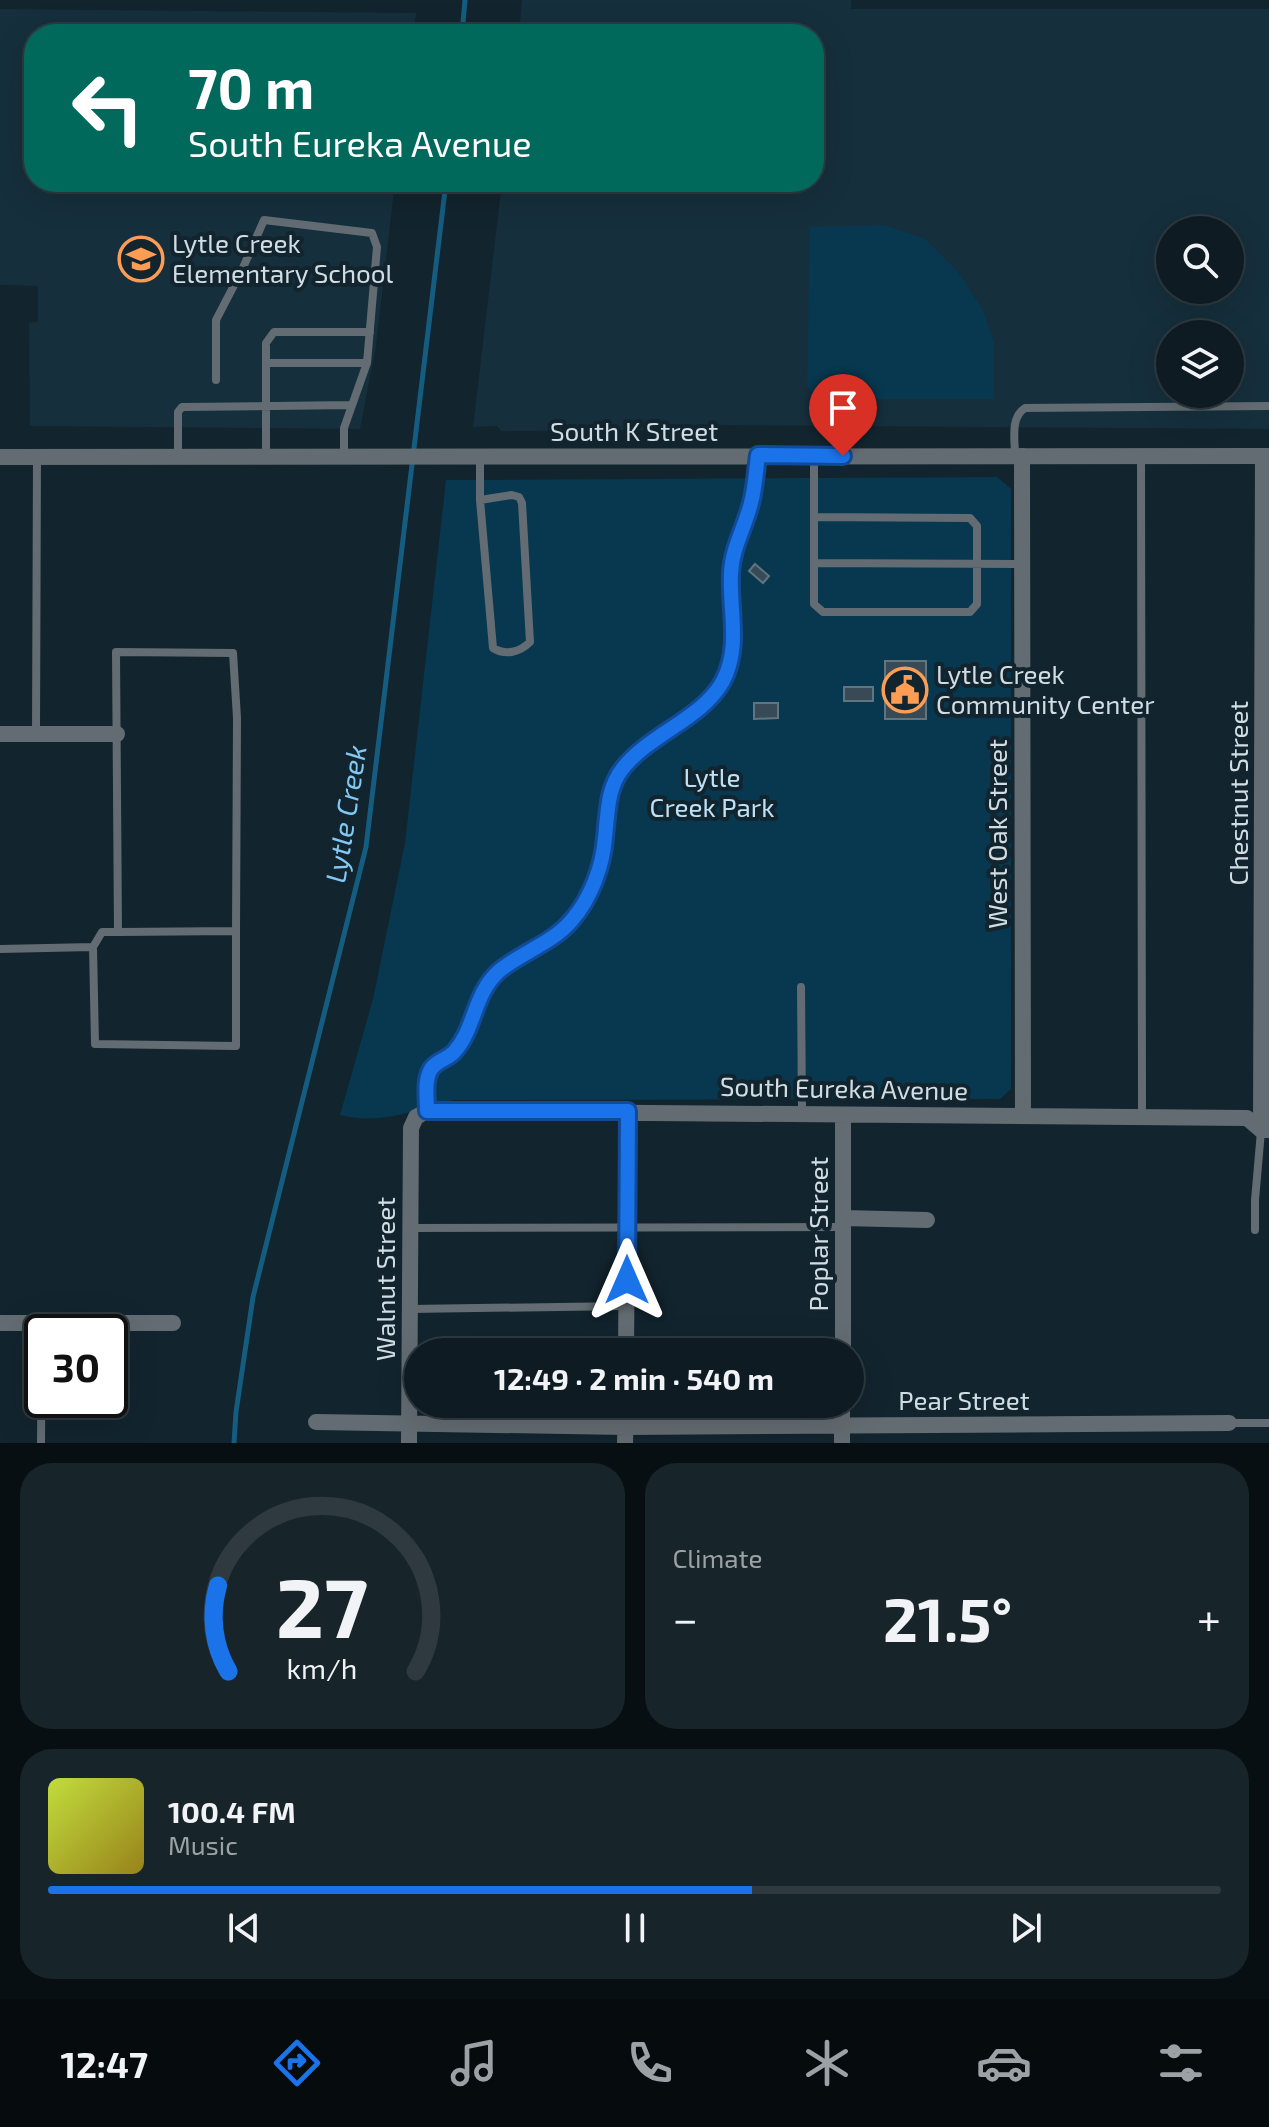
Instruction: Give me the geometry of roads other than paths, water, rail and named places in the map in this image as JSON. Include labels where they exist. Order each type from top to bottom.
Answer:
[{"type":"street","name":"West Oak Street","points":[[1018,456],[1022,564],[1023,1115]]},
{"type":"street","name":"South K Street","points":[[0,457],[1266,456]]},
{"type":"street","name":"Chestnut Street","points":[[1265,1130],[1266,456]]},
{"type":"street","points":[[0,734],[117,734]]},
{"type":"street","name":"South Eureka Avenue","points":[[422,1114],[628,1111],[802,1112],[843,1116],[1142,1116],[1247,1118],[1265,1130]]},
{"type":"street","points":[[626,1338],[628,1111]]},
{"type":"street","name":"Walnut Street","points":[[409,1443],[411,1128],[422,1114]]},
{"type":"street","name":"Poplar Street","points":[[843,1116],[843,1338]]},
{"type":"street","points":[[843,1223],[927,1220]]},
{"type":"street","points":[[0,1323],[24,1323]]},
{"type":"street","points":[[128,1323],[173,1323]]},
{"type":"street","name":"Pear Street","points":[[316,1422],[409,1422],[625,1435],[842,1435],[1229,1423]]},
{"type":"lane","points":[[216,380],[216,320],[264,220],[372,233],[377,247],[367,363],[344,428],[344,456]]},
{"type":"lane","points":[[266,456],[267,338],[274,332],[370,332]]},
{"type":"lane","points":[[266,363],[367,363]]},
{"type":"lane","points":[[178,456],[178,412],[182,407],[352,405]]},
{"type":"lane","points":[[1018,456],[1015,420],[1025,408],[1269,406]]},
{"type":"lane","points":[[422,1114],[430,1071],[436,1063],[453,1055],[465,1038],[475,1008],[495,975],[515,958],[558,933],[573,920],[585,900],[602,860],[613,783],[622,770],[638,751],[705,703],[722,682],[730,664],[734,635],[731,571],[740,532],[751,506],[758,455]]},
{"type":"lane","points":[[814,455],[814,517],[814,604],[823,612],[970,612],[977,604],[977,526],[970,518],[814,517]]},
{"type":"lane","points":[[480,456],[480,500],[493,648],[500,652],[513,652],[530,642],[522,503],[519,497],[512,495],[480,500]]},
{"type":"lane","points":[[36,734],[37,457]]},
{"type":"lane","points":[[1141,457],[1142,1116]]},
{"type":"lane","points":[[814,563],[1022,564]]},
{"type":"lane","points":[[118,932],[116,652],[233,653],[237,718],[236,1046],[95,1044],[93,947],[102,932],[118,932],[236,931]]},
{"type":"lane","points":[[0,949],[93,947]]},
{"type":"lane","points":[[801,987],[802,1112]]},
{"type":"lane","points":[[1255,1230],[1255,1200],[1265,1130]]},
{"type":"lane","points":[[410,1228],[627,1228],[843,1223]]},
{"type":"lane","points":[[410,1309],[627,1306]]},
{"type":"lane","points":[[41,1418],[41,1443]]},
{"type":"lane","points":[[1229,1423],[1269,1423]]},
{"type":"waterway","name":"Lytle Creek","points":[[463,24],[465,0]]},
{"type":"waterway","name":"Lytle Creek","points":[[234,1443],[253,1297],[366,847],[445,192]]},
{"type":"place","name":"Lytle Creek Elementary School","points":[[141,259]]},
{"type":"place","name":"Lytle Creek Community Center","points":[[905,690]]},
{"type":"park label","name":"Lytle Creek Park","points":[[712,793]]}]
